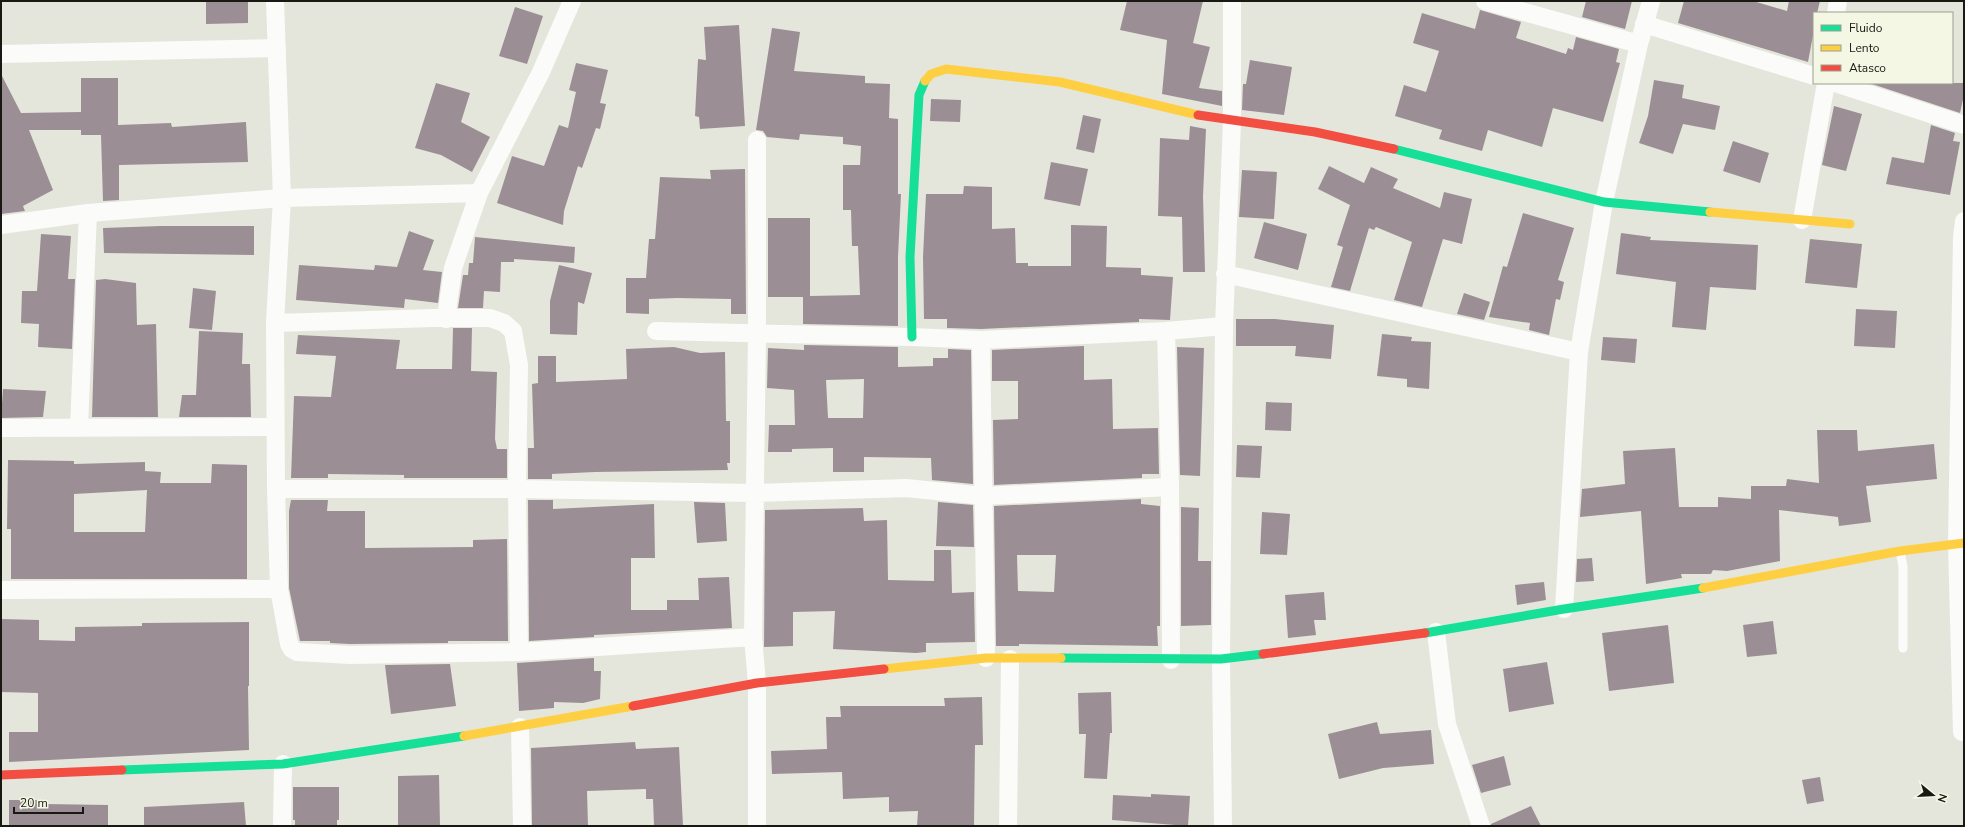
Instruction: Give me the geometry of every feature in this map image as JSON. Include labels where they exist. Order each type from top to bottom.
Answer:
[{"type":"street","points":[[275,1],[282,198],[275,323],[276,489],[279,588],[289,644],[292,650],[297,652],[350,655],[519,652],[753,637]]},
{"type":"street","points":[[446,319],[453,268],[479,193],[541,72],[572,1]]},
{"type":"street","points":[[1223,826],[1221,659],[1224,326],[1232,121],[1232,1]]},
{"type":"street","points":[[1485,1],[1639,44]]},
{"type":"street","points":[[1564,609],[1579,352],[1604,202],[1639,44],[1651,1]]},
{"type":"street","points":[[1836,12],[1838,1]]},
{"type":"street","points":[[1644,24],[1813,76]]},
{"type":"street","points":[[1,54],[277,48]]},
{"type":"street","points":[[912,337],[910,257],[919,94],[925,79],[933,72],[946,69],[1060,82],[1183,112],[1232,121],[1315,132],[1407,152],[1604,202],[1850,224]]},
{"type":"street","points":[[1802,220],[1826,84]]},
{"type":"street","points":[[1838,84],[1964,125]]},
{"type":"street","points":[[757,140],[757,333],[753,637],[756,683],[757,826]]},
{"type":"street","points":[[1,225],[88,213],[282,198],[479,193]]},
{"type":"street","points":[[79,428],[88,213]]},
{"type":"street","points":[[1962,732],[1962,237],[1964,221]]},
{"type":"street","points":[[1225,274],[1579,352]]},
{"type":"street","points":[[275,323],[433,318],[490,318],[504,323],[513,331],[519,365],[517,489],[519,652]]},
{"type":"street","points":[[656,331],[981,340],[1166,331],[1224,326]]},
{"type":"street","points":[[1166,331],[1170,487],[1170,660]]},
{"type":"street","points":[[981,340],[986,658]]},
{"type":"street","points":[[1,428],[275,427]]},
{"type":"street","points":[[276,489],[517,489],[755,493],[906,488],[984,496],[1170,487]]},
{"type":"street","points":[[1,775],[283,764],[520,727],[756,683],[986,658],[1170,660],[1221,659],[1436,632],[1564,609],[1702,588],[1900,551],[1961,543]]},
{"type":"street","points":[[1,590],[279,588]]},
{"type":"street","points":[[1436,632],[1447,724],[1481,826]]},
{"type":"street","points":[[1008,826],[1010,659]]},
{"type":"street","points":[[520,727],[522,826]]},
{"type":"street","points":[[282,826],[283,764]]},
{"type":"lane","points":[[1900,551],[1903,567],[1903,648]]},
{"type":"building","points":[[206,1],[248,1],[248,23],[206,24]]},
{"type":"building","points":[[1127,1],[1203,1],[1193,43],[1210,47],[1199,88],[1222,91],[1222,106],[1162,94],[1167,40],[1120,30]]},
{"type":"building","points":[[1586,1],[1632,1],[1625,29],[1582,17]]},
{"type":"building","points":[[1684,1],[1753,1],[1787,11],[1789,1],[1820,1],[1817,12],[1813,12],[1813,35],[1808,62],[1678,23]]},
{"type":"building","points":[[515,7],[543,16],[527,64],[499,56]]},
{"type":"building","points":[[1480,10],[1521,22],[1516,38],[1566,54],[1568,48],[1573,50],[1576,37],[1619,49],[1616,62],[1620,63],[1603,122],[1553,108],[1542,147],[1488,130],[1482,151],[1439,139],[1442,130],[1395,116],[1404,85],[1426,92],[1439,51],[1413,43],[1422,13],[1475,29]]},
{"type":"building","points":[[739,25],[745,126],[700,129],[699,117],[695,116],[698,59],[706,60],[704,27]]},
{"type":"building","points":[[772,28],[800,32],[794,71],[865,76],[865,83],[890,84],[889,118],[898,119],[898,194],[901,194],[898,257],[898,326],[803,324],[803,297],[768,297],[768,218],[810,218],[810,296],[860,295],[858,246],[852,246],[851,210],[843,210],[843,165],[860,165],[861,146],[843,144],[843,137],[800,134],[799,140],[767,137],[763,131],[756,130]]},
{"type":"building","points":[[1250,60],[1292,67],[1284,115],[1242,110],[1243,84],[1246,84]]},
{"type":"building","points":[[576,63],[608,70],[600,103],[606,104],[600,129],[596,128],[582,168],[578,166],[564,211],[563,225],[497,203],[512,156],[544,166],[559,125],[568,128],[576,92],[569,90]]},
{"type":"building","points":[[1,74],[21,113],[81,112],[81,78],[118,78],[118,125],[171,123],[172,127],[246,122],[248,162],[119,165],[119,200],[103,201],[101,135],[81,135],[81,130],[29,130],[53,190],[23,206],[25,211],[1,214]]},
{"type":"building","points":[[1654,80],[1684,85],[1682,98],[1720,106],[1715,130],[1683,124],[1673,154],[1639,143],[1648,116]]},
{"type":"building","points":[[436,83],[470,93],[461,122],[490,137],[472,172],[441,155],[415,148]]},
{"type":"building","points":[[1964,83],[1964,95],[1960,113],[1872,84]]},
{"type":"building","points":[[931,99],[961,100],[960,122],[930,121]]},
{"type":"building","points":[[1834,106],[1862,114],[1846,171],[1822,165]]},
{"type":"building","points":[[1083,115],[1101,119],[1094,153],[1076,149]]},
{"type":"building","points":[[1931,125],[1955,133],[1953,141],[1960,142],[1950,195],[1886,184],[1892,157],[1924,163]]},
{"type":"building","points":[[1190,126],[1206,129],[1203,196],[1205,272],[1183,272],[1182,217],[1158,216],[1160,138],[1189,140]]},
{"type":"building","points":[[1733,141],[1769,153],[1760,183],[1723,171]]},
{"type":"building","points":[[1051,162],[1088,169],[1080,206],[1044,199]]},
{"type":"building","points":[[1329,166],[1364,183],[1371,167],[1398,179],[1393,188],[1440,208],[1444,192],[1472,199],[1462,244],[1443,239],[1422,307],[1394,300],[1412,242],[1376,227],[1374,230],[1369,228],[1350,291],[1331,287],[1343,247],[1337,245],[1350,205],[1318,189]]},
{"type":"building","points":[[745,169],[746,314],[731,314],[731,299],[677,298],[649,299],[649,314],[626,313],[626,278],[646,278],[649,239],[655,239],[660,177],[711,179],[710,170]]},
{"type":"building","points":[[1242,170],[1277,172],[1274,219],[1239,217]]},
{"type":"building","points":[[964,186],[992,187],[992,229],[1015,228],[1016,263],[1028,263],[1028,266],[1071,266],[1071,225],[1107,226],[1106,267],[1141,268],[1141,275],[1173,277],[1170,320],[1139,319],[1139,322],[981,329],[947,328],[947,319],[924,319],[923,257],[926,194],[963,194]]},
{"type":"building","points":[[1523,213],[1574,228],[1558,280],[1564,282],[1560,300],[1556,299],[1549,335],[1529,330],[1530,323],[1489,317],[1503,266],[1507,267]]},
{"type":"building","points":[[1264,222],[1307,234],[1298,270],[1254,258]]},
{"type":"building","points":[[160,226],[254,226],[254,255],[104,253],[103,228]]},
{"type":"building","points":[[409,231],[434,240],[423,270],[442,272],[438,303],[405,299],[404,308],[296,300],[299,265],[374,270],[375,265],[397,267]]},
{"type":"building","points":[[1621,233],[1651,237],[1650,240],[1758,245],[1756,290],[1710,287],[1706,330],[1672,327],[1676,282],[1616,274]]},
{"type":"building","points":[[41,234],[71,236],[68,279],[75,279],[72,349],[38,347],[39,324],[21,323],[22,291],[37,291]]},
{"type":"building","points":[[475,237],[575,247],[574,263],[514,259],[514,262],[501,262],[500,292],[484,291],[483,308],[458,308],[463,275],[468,275],[469,263],[473,263]]},
{"type":"building","points":[[1810,239],[1862,244],[1857,288],[1805,283]]},
{"type":"building","points":[[559,265],[592,273],[584,304],[578,302],[577,335],[550,334],[550,301]]},
{"type":"building","points":[[105,279],[136,283],[137,325],[156,324],[158,417],[92,417],[96,280]]},
{"type":"building","points":[[193,288],[216,291],[212,330],[189,328]]},
{"type":"building","points":[[1464,293],[1490,302],[1484,320],[1457,314]]},
{"type":"building","points":[[1856,309],[1897,311],[1895,348],[1854,346]]},
{"type":"building","points":[[1236,319],[1275,319],[1334,325],[1331,359],[1295,356],[1296,346],[1236,346]]},
{"type":"building","points":[[453,328],[472,328],[471,371],[497,372],[495,439],[497,449],[507,449],[507,478],[404,478],[404,475],[328,474],[328,478],[291,478],[294,396],[331,397],[336,356],[296,354],[298,335],[400,340],[396,369],[452,369]]},
{"type":"building","points":[[199,331],[243,333],[242,364],[250,364],[251,417],[179,417],[182,395],[196,395]]},
{"type":"building","points":[[1382,334],[1412,337],[1411,341],[1431,342],[1429,389],[1407,387],[1407,379],[1377,376]]},
{"type":"building","points":[[1603,337],[1637,339],[1635,363],[1601,360]]},
{"type":"building","points":[[804,345],[898,347],[898,367],[933,366],[933,358],[948,358],[948,349],[971,350],[973,484],[932,480],[931,458],[864,457],[864,472],[833,472],[833,448],[792,449],[792,452],[768,452],[769,425],[795,425],[794,390],[767,388],[768,348],[804,350]],"holes":[[[864,379],[863,418],[828,418],[826,380]]]},
{"type":"building","points":[[1084,346],[1084,380],[1112,379],[1113,429],[1158,428],[1159,474],[1142,474],[1142,478],[994,485],[993,420],[1018,419],[1018,381],[992,381],[992,350]]},
{"type":"building","points":[[674,347],[700,353],[725,352],[726,421],[730,421],[730,463],[727,463],[728,470],[595,472],[552,474],[552,479],[528,479],[528,448],[534,448],[532,384],[538,383],[538,356],[556,356],[556,382],[627,379],[626,349]]},
{"type":"building","points":[[1177,347],[1204,348],[1200,476],[1180,475]]},
{"type":"building","points":[[3,389],[46,391],[43,417],[1,418]]},
{"type":"building","points":[[1266,402],[1292,403],[1291,431],[1265,430]]},
{"type":"building","points":[[1817,430],[1857,430],[1858,451],[1934,444],[1937,479],[1866,486],[1871,522],[1839,526],[1838,517],[1779,510],[1780,561],[1727,571],[1713,570],[1711,574],[1681,574],[1682,578],[1646,584],[1641,511],[1580,517],[1582,489],[1625,484],[1623,451],[1675,448],[1679,507],[1718,507],[1718,497],[1751,499],[1751,486],[1786,486],[1787,479],[1819,483]]},
{"type":"building","points":[[1237,445],[1262,446],[1260,478],[1236,477]]},
{"type":"building","points":[[8,460],[74,461],[74,464],[145,462],[145,471],[161,472],[160,483],[211,483],[212,464],[247,465],[247,579],[11,579],[11,529],[7,529]],"holes":[[[147,490],[145,532],[74,532],[74,494]]]},
{"type":"building","points":[[1141,499],[1141,504],[1160,506],[1160,626],[1157,626],[1158,646],[1019,644],[1019,646],[996,646],[994,506]],"holes":[[[1017,555],[1056,555],[1054,592],[1018,591]]]},
{"type":"building","points":[[291,500],[328,500],[327,511],[365,511],[365,548],[473,547],[473,540],[507,539],[508,641],[350,644],[330,643],[330,641],[300,641],[289,588],[289,511]]},
{"type":"building","points":[[528,500],[553,500],[553,509],[654,504],[655,558],[631,558],[631,610],[667,610],[667,600],[699,600],[698,578],[729,577],[732,628],[594,635],[594,637],[529,641]]},
{"type":"building","points":[[694,502],[725,503],[727,541],[697,543]]},
{"type":"building","points":[[938,502],[973,505],[974,547],[936,546]]},
{"type":"building","points":[[1181,507],[1199,508],[1198,561],[1211,561],[1211,625],[1181,626]]},
{"type":"building","points":[[863,508],[864,521],[887,520],[888,580],[934,581],[934,550],[951,550],[952,593],[974,592],[975,642],[926,643],[926,652],[916,653],[833,649],[835,611],[793,612],[793,646],[764,647],[765,510]]},
{"type":"building","points":[[1262,512],[1290,514],[1287,555],[1260,554]]},
{"type":"building","points":[[1592,558],[1594,581],[1576,582],[1577,559]]},
{"type":"building","points":[[1544,582],[1546,600],[1517,605],[1515,585]]},
{"type":"building","points":[[1324,592],[1326,620],[1314,620],[1316,635],[1288,638],[1285,595]]},
{"type":"building","points":[[1,619],[39,620],[39,640],[75,641],[75,627],[142,626],[142,623],[249,622],[249,750],[9,762],[9,732],[38,732],[38,693],[1,692]]},
{"type":"building","points":[[1773,621],[1777,654],[1747,657],[1743,625]]},
{"type":"building","points":[[1668,625],[1674,683],[1609,691],[1602,633]]},
{"type":"building","points":[[594,658],[594,671],[601,671],[600,699],[583,703],[554,702],[554,708],[519,711],[517,663]]},
{"type":"building","points":[[1547,662],[1554,704],[1509,712],[1503,669]]},
{"type":"building","points":[[450,664],[456,706],[391,714],[385,665]]},
{"type":"building","points":[[1111,692],[1112,733],[1110,733],[1107,779],[1084,778],[1086,734],[1079,734],[1078,693]]},
{"type":"building","points":[[982,697],[983,745],[975,745],[974,826],[917,826],[918,811],[889,812],[889,797],[843,799],[842,772],[772,774],[771,751],[827,749],[826,717],[841,717],[840,706],[945,706],[944,698]]},
{"type":"building","points":[[1377,722],[1380,734],[1431,730],[1434,764],[1383,768],[1339,779],[1328,734]]},
{"type":"building","points":[[635,742],[636,749],[679,747],[683,826],[654,826],[653,799],[646,799],[646,789],[587,791],[588,826],[532,826],[531,748]]},
{"type":"building","points":[[1504,756],[1511,785],[1481,793],[1472,765]]},
{"type":"building","points":[[439,775],[440,826],[398,826],[398,776]]},
{"type":"building","points":[[1820,777],[1824,801],[1807,804],[1802,780]]},
{"type":"building","points":[[293,787],[339,787],[339,820],[337,820],[337,826],[295,826],[295,820],[293,820]]},
{"type":"building","points":[[1151,794],[1190,796],[1188,826],[1112,820],[1113,795],[1151,797]]},
{"type":"building","points":[[9,800],[45,800],[45,804],[108,805],[108,826],[9,826]]},
{"type":"building","points":[[244,802],[246,826],[144,826],[144,807]]},
{"type":"building","points":[[1531,806],[1541,826],[1491,826],[1491,824]]},
{"type":"traffic: fast","points":[[912,337],[910,257],[919,95],[925,81]]},
{"type":"traffic: fast","points":[[1394,149],[1604,202],[1710,212]]},
{"type":"traffic: fast","points":[[1425,633],[1564,609],[1703,588]]},
{"type":"traffic: fast","points":[[1061,658],[1221,659],[1263,654]]},
{"type":"traffic: fast","points":[[122,770],[283,764],[464,736]]},
{"type":"traffic: slow","points":[[925,81],[931,74],[946,69],[1060,82],[1198,115]]},
{"type":"traffic: slow","points":[[1710,212],[1850,224]]},
{"type":"traffic: slow","points":[[1703,588],[1900,551],[1964,543]]},
{"type":"traffic: slow","points":[[884,669],[986,658],[1061,658]]},
{"type":"traffic: slow","points":[[464,736],[633,706]]},
{"type":"traffic: jam","points":[[1198,115],[1315,132],[1394,149]]},
{"type":"traffic: jam","points":[[1263,654],[1425,633]]},
{"type":"traffic: jam","points":[[633,706],[757,683],[884,669]]},
{"type":"traffic: jam","points":[[1,775],[122,770]]}]
